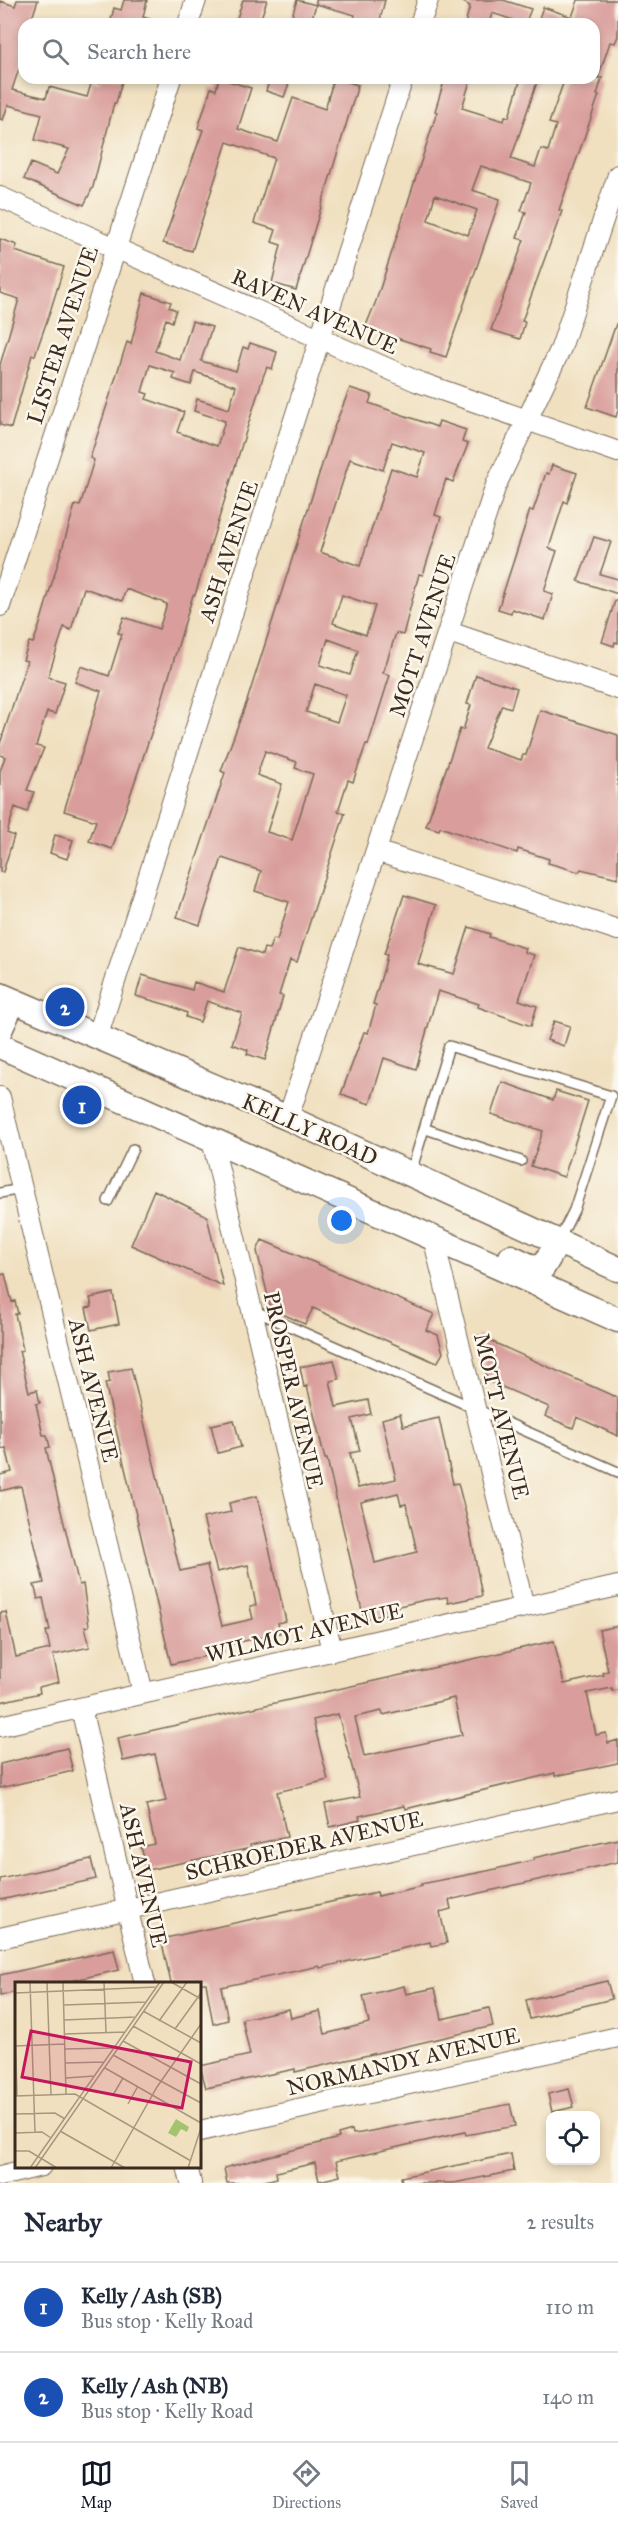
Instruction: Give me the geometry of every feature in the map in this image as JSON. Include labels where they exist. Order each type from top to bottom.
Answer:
[{"type":"street","points":[[190,18],[196,0]]},
{"type":"street","points":[[422,18],[428,0]]},
{"type":"street","name":"LISTER AVENUE","points":[[0,606],[169,84]]},
{"type":"street","name":"ASH AVENUE","points":[[97,1038],[401,84]]},
{"type":"street","name":"MOTT AVENUE","points":[[288,1118],[496,485],[561,348],[618,175]]},
{"type":"street","name":"RAVEN AVENUE","points":[[0,197],[320,341],[416,381],[618,452]]},
{"type":"street","points":[[449,632],[618,689]]},
{"type":"street","points":[[376,851],[618,930]]},
{"type":"street","points":[[0,1030],[6,998]]},
{"type":"street","name":"KELLY ROAD","points":[[6,998],[288,1118],[618,1269]]},
{"type":"street","points":[[0,1046],[618,1320]]},
{"type":"street","name":"ASH AVENUE","points":[[0,1097],[143,1693]]},
{"type":"street","name":"PROSPER AVENUE","points":[[212,1140],[332,1651]]},
{"type":"street","points":[[441,1241],[468,1238],[537,1267],[543,1267],[549,1261],[558,1242]]},
{"type":"street","name":"MOTT AVENUE","points":[[441,1241],[475,1408],[524,1607]]},
{"type":"street","name":"WILMOT AVENUE","points":[[0,1726],[618,1586]]},
{"type":"street","name":"ASH AVENUE","points":[[81,1708],[145,1982]]},
{"type":"street","name":"SCHROEDER AVENUE","points":[[0,1938],[618,1799]]},
{"type":"street","name":"NORMANDY AVENUE","points":[[201,2131],[618,2037]]},
{"type":"street","points":[[0,2176],[33,2168]]},
{"type":"street","points":[[187,2168],[191,2183]]},
{"type":"lane","points":[[410,1174],[426,1129],[449,1046],[611,1096],[574,1210],[558,1242]]},
{"type":"lane","points":[[426,1129],[521,1161]]},
{"type":"lane","points":[[108,1201],[133,1149]]},
{"type":"lane","points":[[0,1193],[21,1189]]},
{"type":"lane","points":[[250,1309],[618,1472]]},
{"type":"building","points":[[17,0],[38,0],[32,18],[18,18],[18,72],[12,90],[46,98],[49,87],[87,97],[91,84],[121,84],[116,103],[114,103],[93,187],[84,205],[24,179],[31,163],[57,174],[69,149],[35,140],[42,114],[8,105],[3,120],[0,119],[0,1],[15,6]]},
{"type":"building","points":[[124,0],[147,0],[143,17],[146,18],[112,18],[114,8],[121,10]]},
{"type":"building","points":[[243,0],[267,0],[261,18],[237,18]]},
{"type":"building","points":[[297,0],[316,5],[312,18],[291,18]]},
{"type":"building","points":[[316,0],[385,0],[380,18],[354,18],[355,15],[316,4]]},
{"type":"building","points":[[460,0],[503,0],[531,9],[527,18],[507,18],[492,13],[491,18],[467,18],[470,6]]},
{"type":"building","points":[[578,0],[618,0],[618,36],[615,43],[610,42],[600,72],[600,18],[539,18],[543,7],[572,17]]},
{"type":"building","points":[[600,78],[602,78],[597,95],[599,95],[559,210],[562,211],[522,321],[525,322],[520,339],[491,330],[524,240],[517,238],[526,212],[521,211],[531,183],[481,166],[472,190],[500,199],[446,357],[430,352],[431,349],[365,328],[376,301],[437,112],[435,111],[443,84],[469,84],[462,108],[504,121],[505,116],[509,117],[519,84],[536,84],[511,159],[535,167],[541,149],[548,151],[556,125],[549,123],[563,84],[600,84]],"holes":[[[435,195],[477,210],[468,235],[428,220]]]},
{"type":"building","points":[[218,84],[238,84],[251,88],[238,129],[278,142],[293,98],[325,109],[332,84],[358,85],[296,290],[272,283],[281,245],[272,242],[276,230],[254,223],[274,158],[227,142],[192,251],[163,243],[203,130],[198,128],[211,88],[216,90]]},
{"type":"building","points":[[268,84],[289,84],[284,97],[266,91]]},
{"type":"building","points":[[0,239],[17,245],[15,251],[64,267],[35,355],[32,355],[11,428],[0,425],[0,365],[19,299],[0,293]]},
{"type":"building","points":[[144,293],[171,302],[169,307],[176,310],[172,322],[166,319],[155,351],[180,360],[192,321],[212,327],[201,361],[236,371],[243,347],[248,349],[250,343],[277,352],[272,369],[267,367],[263,377],[158,713],[112,849],[89,841],[96,821],[64,811],[101,691],[75,682],[81,666],[109,676],[122,634],[118,633],[124,617],[159,629],[167,604],[126,589],[122,601],[84,588],[71,630],[64,627],[48,677],[65,682],[55,714],[47,712],[36,746],[44,748],[27,790],[34,792],[27,812],[15,807],[7,833],[14,836],[3,872],[0,872],[0,771],[5,757],[0,755],[0,744],[27,661],[23,660],[29,642],[33,643],[39,627],[75,505],[80,506],[94,460],[90,458],[127,342],[131,344]],"holes":[[[150,365],[175,373],[173,379],[191,385],[195,372],[236,386],[229,409],[197,399],[194,411],[225,421],[217,446],[177,432],[184,412],[146,399],[148,394],[142,392]]]},
{"type":"building","points":[[616,324],[618,325],[618,410],[616,417],[587,407]]},
{"type":"building","points":[[350,388],[372,395],[369,403],[437,427],[439,421],[466,430],[462,442],[468,444],[453,482],[446,479],[435,515],[441,517],[423,575],[419,574],[403,635],[396,633],[383,673],[390,675],[368,745],[366,744],[353,782],[348,780],[338,811],[345,813],[297,962],[290,960],[279,995],[283,996],[265,1060],[247,1054],[248,1050],[232,1044],[242,1013],[207,1001],[200,1022],[186,1017],[187,1013],[171,1006],[136,996],[142,975],[192,990],[194,982],[224,992],[239,947],[262,955],[264,948],[269,949],[273,939],[277,940],[289,902],[255,891],[261,871],[222,858],[200,925],[177,917],[225,773],[221,771],[247,701],[333,430]],"holes":[[[392,442],[425,453],[417,477],[391,468],[360,566],[320,552],[350,459],[383,470]],[[342,595],[375,606],[366,635],[333,623]],[[328,639],[358,650],[350,675],[320,665]],[[315,684],[346,695],[337,722],[306,712]],[[265,751],[297,762],[295,768],[313,774],[292,840],[267,832],[282,784],[257,775]]]},
{"type":"building","points":[[552,465],[577,473],[567,503],[564,501],[549,548],[557,551],[544,591],[553,594],[545,620],[512,609],[511,613],[498,609],[530,510],[533,511],[546,473],[549,474]]},
{"type":"building","points":[[594,537],[611,542],[600,574],[618,579],[618,594],[578,581]]},
{"type":"building","points":[[615,601],[618,601],[618,643],[615,642],[614,646],[602,642]]},
{"type":"building","points":[[476,675],[517,688],[511,708],[502,705],[484,748],[521,760],[523,755],[526,755],[540,710],[618,735],[618,878],[581,869],[579,872],[548,863],[549,859],[518,849],[517,853],[440,827],[439,830],[426,826],[460,729],[463,730],[471,705],[467,704]]},
{"type":"building","points":[[55,835],[73,840],[67,859],[50,853]]},
{"type":"building","points":[[404,895],[436,905],[418,964],[454,974],[469,927],[490,934],[489,937],[525,948],[524,952],[534,955],[519,1000],[537,1006],[531,1026],[478,1007],[479,1004],[438,991],[416,1069],[384,1058],[370,1104],[341,1094],[364,1032],[368,1033],[376,1005],[373,1004],[387,955],[384,954]]},
{"type":"building","points":[[554,1021],[570,1026],[564,1046],[547,1040]]},
{"type":"building","points":[[502,1082],[553,1100],[556,1091],[588,1101],[564,1177],[531,1166],[543,1131],[491,1114]]},
{"type":"building","points":[[154,1190],[207,1216],[223,1286],[131,1245]]},
{"type":"building","points":[[262,1240],[434,1314],[426,1330],[438,1335],[443,1353],[437,1363],[313,1308],[305,1324],[271,1309],[257,1251]]},
{"type":"building","points":[[5,1274],[12,1302],[15,1301],[18,1314],[15,1314],[23,1350],[19,1351],[29,1392],[37,1390],[40,1403],[36,1404],[43,1435],[47,1435],[50,1447],[46,1448],[52,1474],[79,1585],[83,1584],[89,1626],[85,1627],[90,1647],[53,1655],[59,1682],[39,1687],[40,1693],[0,1702],[0,1613],[6,1612],[16,1657],[50,1649],[46,1631],[50,1631],[43,1598],[38,1599],[34,1585],[44,1583],[21,1486],[0,1491],[0,1475],[12,1472],[6,1448],[2,1449],[0,1442],[0,1275]]},
{"type":"building","points":[[113,1293],[119,1324],[91,1330],[86,1308],[92,1307],[90,1298]]},
{"type":"building","points":[[477,1335],[618,1398],[618,1436],[577,1417],[573,1428],[545,1416],[549,1407],[488,1381]]},
{"type":"building","points":[[334,1360],[339,1379],[330,1381],[336,1407],[368,1400],[371,1414],[352,1419],[360,1451],[350,1453],[358,1488],[396,1479],[382,1419],[400,1414],[403,1426],[439,1418],[453,1484],[458,1483],[469,1526],[482,1596],[448,1603],[447,1597],[425,1600],[386,1609],[387,1614],[364,1619],[327,1459],[325,1459],[300,1367]],"holes":[[[398,1493],[401,1505],[406,1504],[417,1552],[375,1563],[361,1502]]]},
{"type":"building","points":[[131,1368],[180,1571],[207,1565],[222,1626],[253,1619],[250,1606],[256,1605],[248,1565],[217,1572],[203,1518],[231,1512],[229,1503],[257,1496],[286,1621],[278,1623],[280,1633],[222,1646],[224,1652],[171,1664],[105,1383],[110,1382],[108,1372]]},
{"type":"building","points":[[234,1420],[241,1447],[218,1453],[211,1425]]},
{"type":"building","points":[[618,1626],[618,1690],[612,1691],[612,1688],[587,1693],[596,1735],[606,1733],[608,1743],[618,1740],[618,1763],[555,1776],[555,1773],[405,1809],[404,1806],[359,1816],[360,1820],[330,1827],[325,1804],[360,1797],[338,1714],[313,1720],[328,1780],[277,1792],[287,1837],[250,1845],[251,1848],[147,1870],[141,1847],[155,1844],[146,1805],[166,1801],[155,1754],[123,1761],[118,1738],[554,1641],[564,1684],[604,1675],[603,1673],[608,1671],[599,1630]],"holes":[[[454,1698],[462,1735],[364,1756],[355,1717],[382,1711],[383,1715]]]},
{"type":"building","points":[[67,1748],[73,1771],[0,1788],[0,1764]]},
{"type":"building","points":[[618,1839],[618,1862],[449,1900],[451,1909],[440,1912],[447,1943],[431,1946],[430,1942],[320,1968],[319,1966],[221,1987],[228,2020],[213,2024],[206,1983],[171,1982],[161,1939],[377,1892],[378,1896],[422,1886],[421,1884],[534,1860],[533,1858]]},
{"type":"building","points":[[91,1859],[96,1879],[0,1900],[0,1879]]},
{"type":"building","points":[[114,1950],[119,1970],[65,1982],[15,1982],[15,1992],[0,1996],[0,1975]]},
{"type":"building","points":[[607,1981],[612,1999],[530,2019],[526,2000]]},
{"type":"building","points":[[404,1986],[406,1994],[435,1988],[442,2019],[489,2008],[493,2026],[295,2072],[295,2069],[206,2088],[201,2066],[250,2055],[242,2019],[289,2009],[291,2018],[320,2011],[325,2034],[369,2023],[363,1996]]},
{"type":"building","points":[[569,2089],[574,2107],[552,2111],[548,2094]]},
{"type":"building","points":[[510,2104],[515,2126],[466,2135],[465,2132],[336,2161],[340,2176],[319,2181],[315,2163],[276,2172],[277,2178],[257,2183],[227,2183],[224,2168],[339,2138],[338,2134],[352,2130],[353,2134],[361,2133]]},
{"type":"building","points":[[511,2154],[514,2171],[454,2183],[402,2183],[401,2177]]},
{"type":"place","name":"Kelly / Ash (NB)","points":[[65,1007]]},
{"type":"place","name":"Kelly / Ash (SB)","points":[[82,1105]]}]
